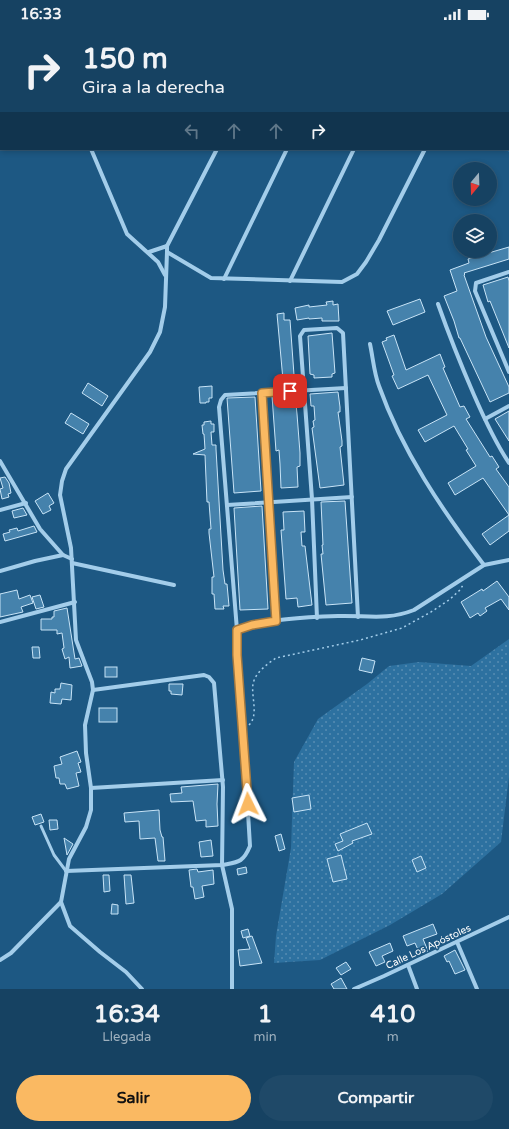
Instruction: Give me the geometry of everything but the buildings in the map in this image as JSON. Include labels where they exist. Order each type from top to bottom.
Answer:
[{"type":"street","points":[[91,150],[127,234],[149,252],[158,262],[165,276]]},
{"type":"street","points":[[142,989],[126,972],[70,926],[61,902],[69,859],[86,826],[91,810],[91,788],[86,754],[85,725],[93,690],[92,682],[76,640],[72,561],[60,495],[66,469],[150,352],[160,332],[165,307],[167,246],[216,150]]},
{"type":"street","points":[[224,279],[287,150]]},
{"type":"street","points":[[290,281],[354,150]]},
{"type":"street","points":[[167,252],[211,278],[342,282],[357,274],[379,240],[424,150]]},
{"type":"street","points":[[149,252],[167,246]]},
{"type":"street","points":[[509,272],[476,283],[475,291],[509,372]]},
{"type":"street","points":[[438,304],[455,352],[485,419],[502,453],[509,463]]},
{"type":"street","points":[[317,618],[312,499],[300,336],[304,330],[330,328],[337,328],[343,333],[358,617]]},
{"type":"street","points":[[370,344],[379,386],[412,458],[458,531],[484,565]]},
{"type":"street","points":[[66,871],[222,865],[239,861],[246,855],[250,846],[237,630],[219,407],[221,400],[225,395],[346,388]]},
{"type":"street","points":[[262,393],[276,621]]},
{"type":"street","points":[[485,419],[509,406]]},
{"type":"street","points":[[0,461],[40,529],[62,555],[72,561],[174,585]]},
{"type":"street","points":[[227,505],[352,497]]},
{"type":"street","points":[[0,510],[26,503]]},
{"type":"street","points":[[0,571],[35,560],[62,555]]},
{"type":"street","points":[[237,630],[252,625],[276,621],[317,618],[382,617],[403,614],[414,610],[484,565],[509,560]]},
{"type":"street","points":[[0,622],[75,602]]},
{"type":"street","points":[[93,690],[204,675],[209,677],[214,683],[223,780],[222,865],[232,909],[232,989]]},
{"type":"street","points":[[91,788],[223,780]]},
{"type":"street","points":[[0,960],[11,953],[61,902]]},
{"type":"street","name":"Calle Los Apóstoles","points":[[355,989],[508,919]]},
{"type":"street","points":[[457,942],[477,989]]},
{"type":"street","points":[[408,965],[418,989]]},
{"type":"lane","points":[[41,826],[54,855],[66,871]]},
{"type":"path","points":[[242,728],[247,726],[253,718],[253,684],[256,677],[267,664],[276,658],[360,640],[402,628],[431,612],[456,594],[463,585],[464,578]]},
{"type":"shaded area","points":[[509,639],[509,777],[501,842],[442,894],[390,925],[320,960],[274,963],[276,936],[291,848],[294,762],[318,719],[367,684],[389,666],[419,662],[471,666]]},
{"type":"route","points":[[248,804],[237,655],[237,630],[252,625],[276,621],[262,393],[290,391]]}]
